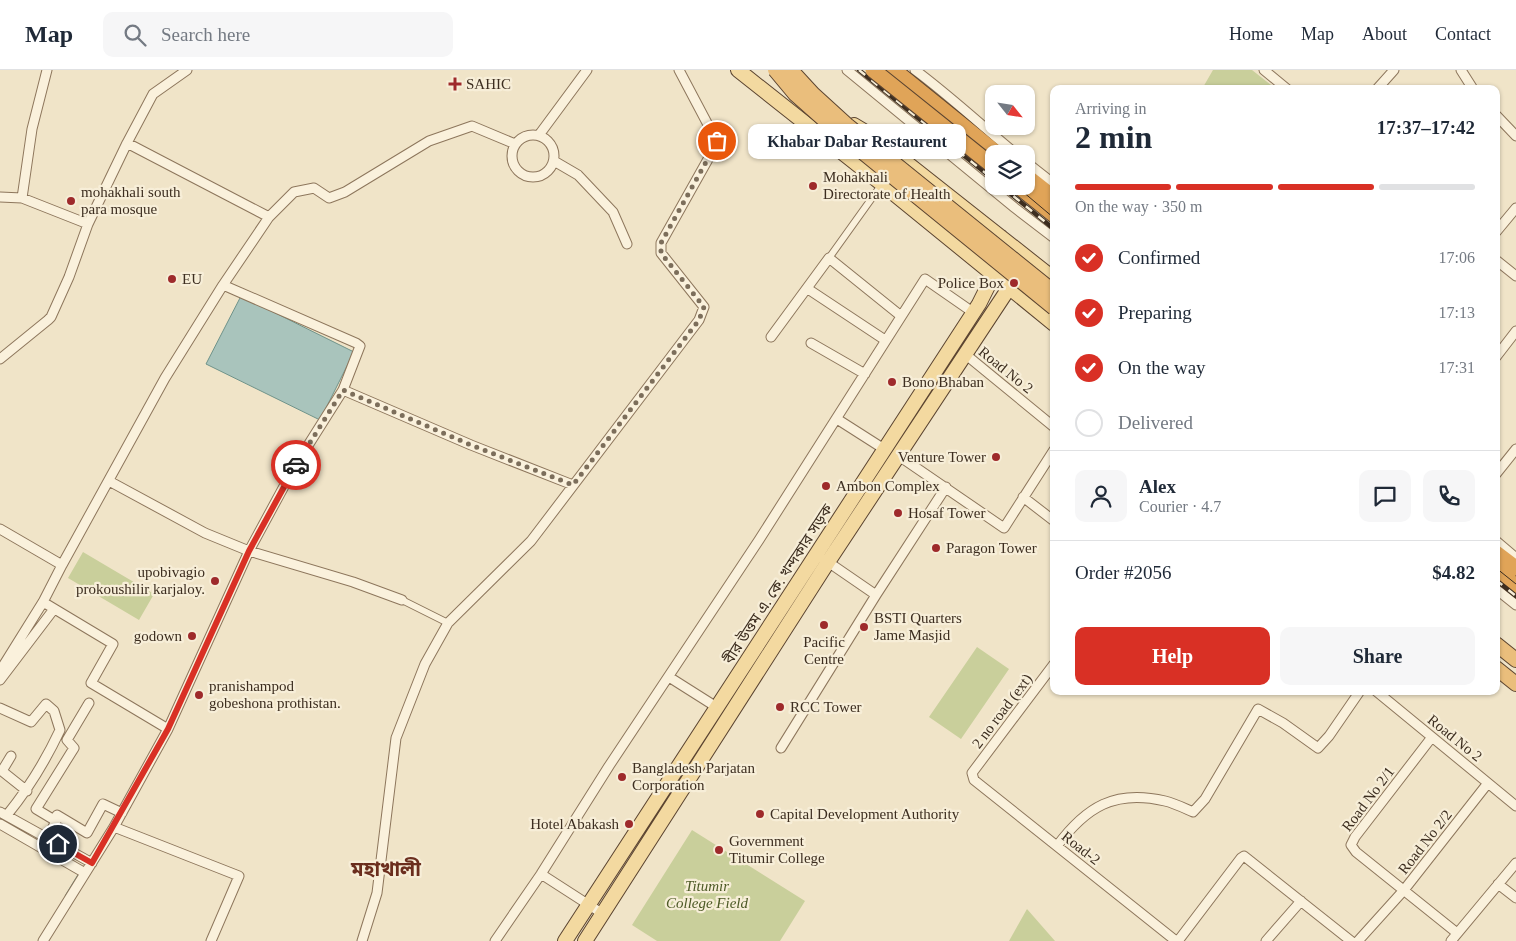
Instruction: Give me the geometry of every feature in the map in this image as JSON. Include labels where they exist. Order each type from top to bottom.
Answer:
[{"type":"highway","points":[[775,70],[795,94],[839,134],[1050,305]]},
{"type":"highway","points":[[791,70],[813,94],[848,125],[1050,289]]},
{"type":"highway","points":[[873,70],[985,159]]},
{"type":"highway","points":[[894,70],[987,145]]},
{"type":"highway","points":[[1035,183],[1050,195]]},
{"type":"highway","points":[[1029,195],[1050,212]]},
{"type":"highway","points":[[1500,556],[1516,568]]},
{"type":"highway","points":[[1500,573],[1516,586]]},
{"type":"highway","points":[[1500,647],[1516,660]]},
{"type":"highway","points":[[1500,671],[1516,684]]},
{"type":"main road","points":[[738,70],[1050,321]]},
{"type":"main road","points":[[748,70],[774,92],[793,113]]},
{"type":"main road","points":[[768,70],[800,93],[874,137]]},
{"type":"main road","points":[[787,70],[1050,276]]},
{"type":"main road","name":"বীর উত্তম এ. কে. খন্দকার সড়ক","points":[[565,941],[974,313],[984,295],[992,274],[1002,238]]},
{"type":"main road","name":"বীর উত্তম এ. কে. খন্দকার সড়ক","points":[[585,941],[828,562],[1009,287],[1024,256]]},
{"type":"street","points":[[22,198],[32,129],[46,70]]},
{"type":"street","points":[[0,359],[51,316],[70,277],[88,224],[127,143],[155,91],[187,70]]},
{"type":"street","points":[[539,135],[587,70]]},
{"type":"street","points":[[362,941],[377,893],[396,738],[424,664],[448,623],[530,541],[699,320],[704,307],[661,253],[661,243],[716,144],[715,138],[679,70]]},
{"type":"street","points":[[846,70],[1014,208],[1050,235]]},
{"type":"street","points":[[914,70],[950,96],[1005,145]]},
{"type":"street","points":[[1264,70],[1282,85]]},
{"type":"street","points":[[1381,85],[1394,70]]},
{"type":"street","points":[[1461,70],[1470,85]]},
{"type":"street","points":[[1500,120],[1516,136]]},
{"type":"street","points":[[0,671],[43,602],[166,378],[223,285],[269,217],[294,192],[314,188],[329,198],[345,192],[429,141],[472,126],[515,144]]},
{"type":"street","points":[[539,135],[548,140],[553,148],[554,161],[546,173],[533,178],[520,173],[512,161],[515,144],[525,136],[539,135]]},
{"type":"street","points":[[127,143],[269,217]]},
{"type":"street","points":[[554,161],[578,175],[613,212],[627,244]]},
{"type":"street","points":[[1035,169],[1050,181]]},
{"type":"street","points":[[771,337],[808,289],[882,184]]},
{"type":"street","points":[[0,197],[22,198],[88,224]]},
{"type":"street","points":[[1500,227],[1516,208]]},
{"type":"street","points":[[830,258],[901,316]]},
{"type":"street","points":[[1500,263],[1516,276]]},
{"type":"street","points":[[495,941],[541,874],[609,766],[837,419],[925,279],[974,313]]},
{"type":"street","points":[[43,941],[122,813],[168,729],[249,551],[295,466],[343,390],[360,346],[223,285]]},
{"type":"street","points":[[808,289],[885,340]]},
{"type":"street","points":[[1500,351],[1516,331]]},
{"type":"street","points":[[811,343],[865,374]]},
{"type":"street","name":"Road No 2","points":[[965,354],[1050,424]]},
{"type":"street","points":[[343,390],[471,445],[573,485]]},
{"type":"street","points":[[837,419],[884,449]]},
{"type":"street","points":[[1500,469],[1516,448]]},
{"type":"street","points":[[898,456],[1004,528],[1050,456]]},
{"type":"street","points":[[109,481],[205,533],[249,551],[353,582],[402,600],[448,623]]},
{"type":"street","points":[[781,748],[946,487]]},
{"type":"street","points":[[1023,497],[1050,518]]},
{"type":"street","points":[[0,528],[62,565]]},
{"type":"street","points":[[1500,544],[1516,558]]},
{"type":"street","points":[[828,562],[876,595]]},
{"type":"street","points":[[1500,593],[1516,605]]},
{"type":"street","points":[[43,602],[113,644],[90,683],[168,729]]},
{"type":"street","points":[[0,680],[54,609]]},
{"type":"street","name":"2 no road (ext)","points":[[972,773],[1050,669]]},
{"type":"street","points":[[669,676],[718,708]]},
{"type":"street","points":[[1057,846],[1071,827],[1085,815],[1108,802],[1129,796],[1166,801],[1193,812],[1205,798],[1258,709],[1283,723],[1318,748],[1357,695]]},
{"type":"street","name":"Road No 2","points":[[1381,695],[1516,806]]},
{"type":"street","points":[[54,820],[36,809],[47,800],[74,748],[67,740],[89,703]]},
{"type":"street","points":[[0,708],[31,722],[46,704],[54,711],[60,730],[27,791],[3,814],[92,863]]},
{"type":"street","name":"Road No 2/1","points":[[1404,890],[1356,852],[1351,845],[1355,837],[1432,737]]},
{"type":"street","points":[[11,756],[2,771],[27,791]]},
{"type":"street","name":"Road-2","points":[[972,773],[974,780],[1177,941]]},
{"type":"street","name":"Road No 2/2","points":[[1358,941],[1404,890],[1488,783]]},
{"type":"street","points":[[66,842],[56,837],[53,830],[56,821],[54,820],[57,815],[87,833],[104,804],[122,813]]},
{"type":"street","points":[[0,824],[85,873]]},
{"type":"street","points":[[114,826],[239,876],[211,941]]},
{"type":"street","points":[[1177,941],[1244,856],[1351,941]]},
{"type":"street","points":[[1451,941],[1516,863]]},
{"type":"street","points":[[541,874],[603,914]]},
{"type":"street","points":[[1498,884],[1516,898]]},
{"type":"street","points":[[1404,890],[1457,933]]},
{"type":"street","points":[[1266,941],[1301,901]]},
{"type":"green space","points":[[1213,70],[1252,70],[1271,85],[1204,85]]},
{"type":"green space","points":[[83,552],[154,594],[139,620],[68,578]]},
{"type":"green space","points":[[977,647],[1009,669],[961,739],[929,717]]},
{"type":"green space","name":"Titumir College Field","points":[[692,830],[805,901],[780,941],[657,941],[632,925]]},
{"type":"green space","points":[[1027,909],[1055,941],[1009,941]]},
{"type":"water","points":[[241,296],[354,352],[320,420],[206,364]]},
{"type":"waterway","points":[[66,896],[80,873]]},
{"type":"tram line","points":[[873,70],[985,161]]},
{"type":"tram line","points":[[1027,195],[1050,215]]},
{"type":"tram line","points":[[1500,571],[1516,584]]},
{"type":"railway","points":[[859,70],[985,173]]},
{"type":"railway","points":[[1012,195],[1050,226]]},
{"type":"railway","points":[[1500,583],[1516,596]]},
{"type":"way so far","points":[[296,465],[343,390],[471,445],[573,485],[699,320],[704,307],[661,253],[661,243],[717,141]]},
{"type":"place","name":"SAHIC","points":[[455,84]]},
{"type":"place","name":"Khabar Dabar Restaurent","points":[[717,141]]},
{"type":"place","name":"Mohakhali Directorate of Health","points":[[813,186]]},
{"type":"place","name":"mohakhali south para mosque","points":[[71,201]]},
{"type":"place","name":"EU","points":[[172,279]]},
{"type":"place","name":"Police Box","points":[[1014,283]]},
{"type":"place","name":"Bono Bhaban","points":[[892,382]]},
{"type":"place","name":"Venture Tower","points":[[996,457]]},
{"type":"place","name":"Ambon Complex","points":[[826,486]]},
{"type":"place","name":"Hosaf Tower","points":[[898,513]]},
{"type":"place","name":"Paragon Tower","points":[[936,548]]},
{"type":"place","name":"upobivagio prokoushilir karjaloy.","points":[[215,581]]},
{"type":"place","name":"Pacific Centre","points":[[824,625]]},
{"type":"place","name":"BSTI Quarters Jame Masjid","points":[[864,627]]},
{"type":"place","name":"godown","points":[[192,636]]},
{"type":"place","name":"pranishampod gobeshona prothistan.","points":[[199,695]]},
{"type":"place","name":"RCC Tower","points":[[780,707]]},
{"type":"place","name":"Bangladesh Parjatan Corporation","points":[[622,777]]},
{"type":"place","name":"Capital Development Authority","points":[[760,814]]},
{"type":"place","name":"Hotel Abakash","points":[[629,824]]},
{"type":"place","name":"Government Titumir College","points":[[719,850]]},
{"type":"district","name":"মহাখালী","points":[[386,869]]},
{"type":"route","points":[[58,844],[92,863],[168,729],[249,551],[296,465]]}]
